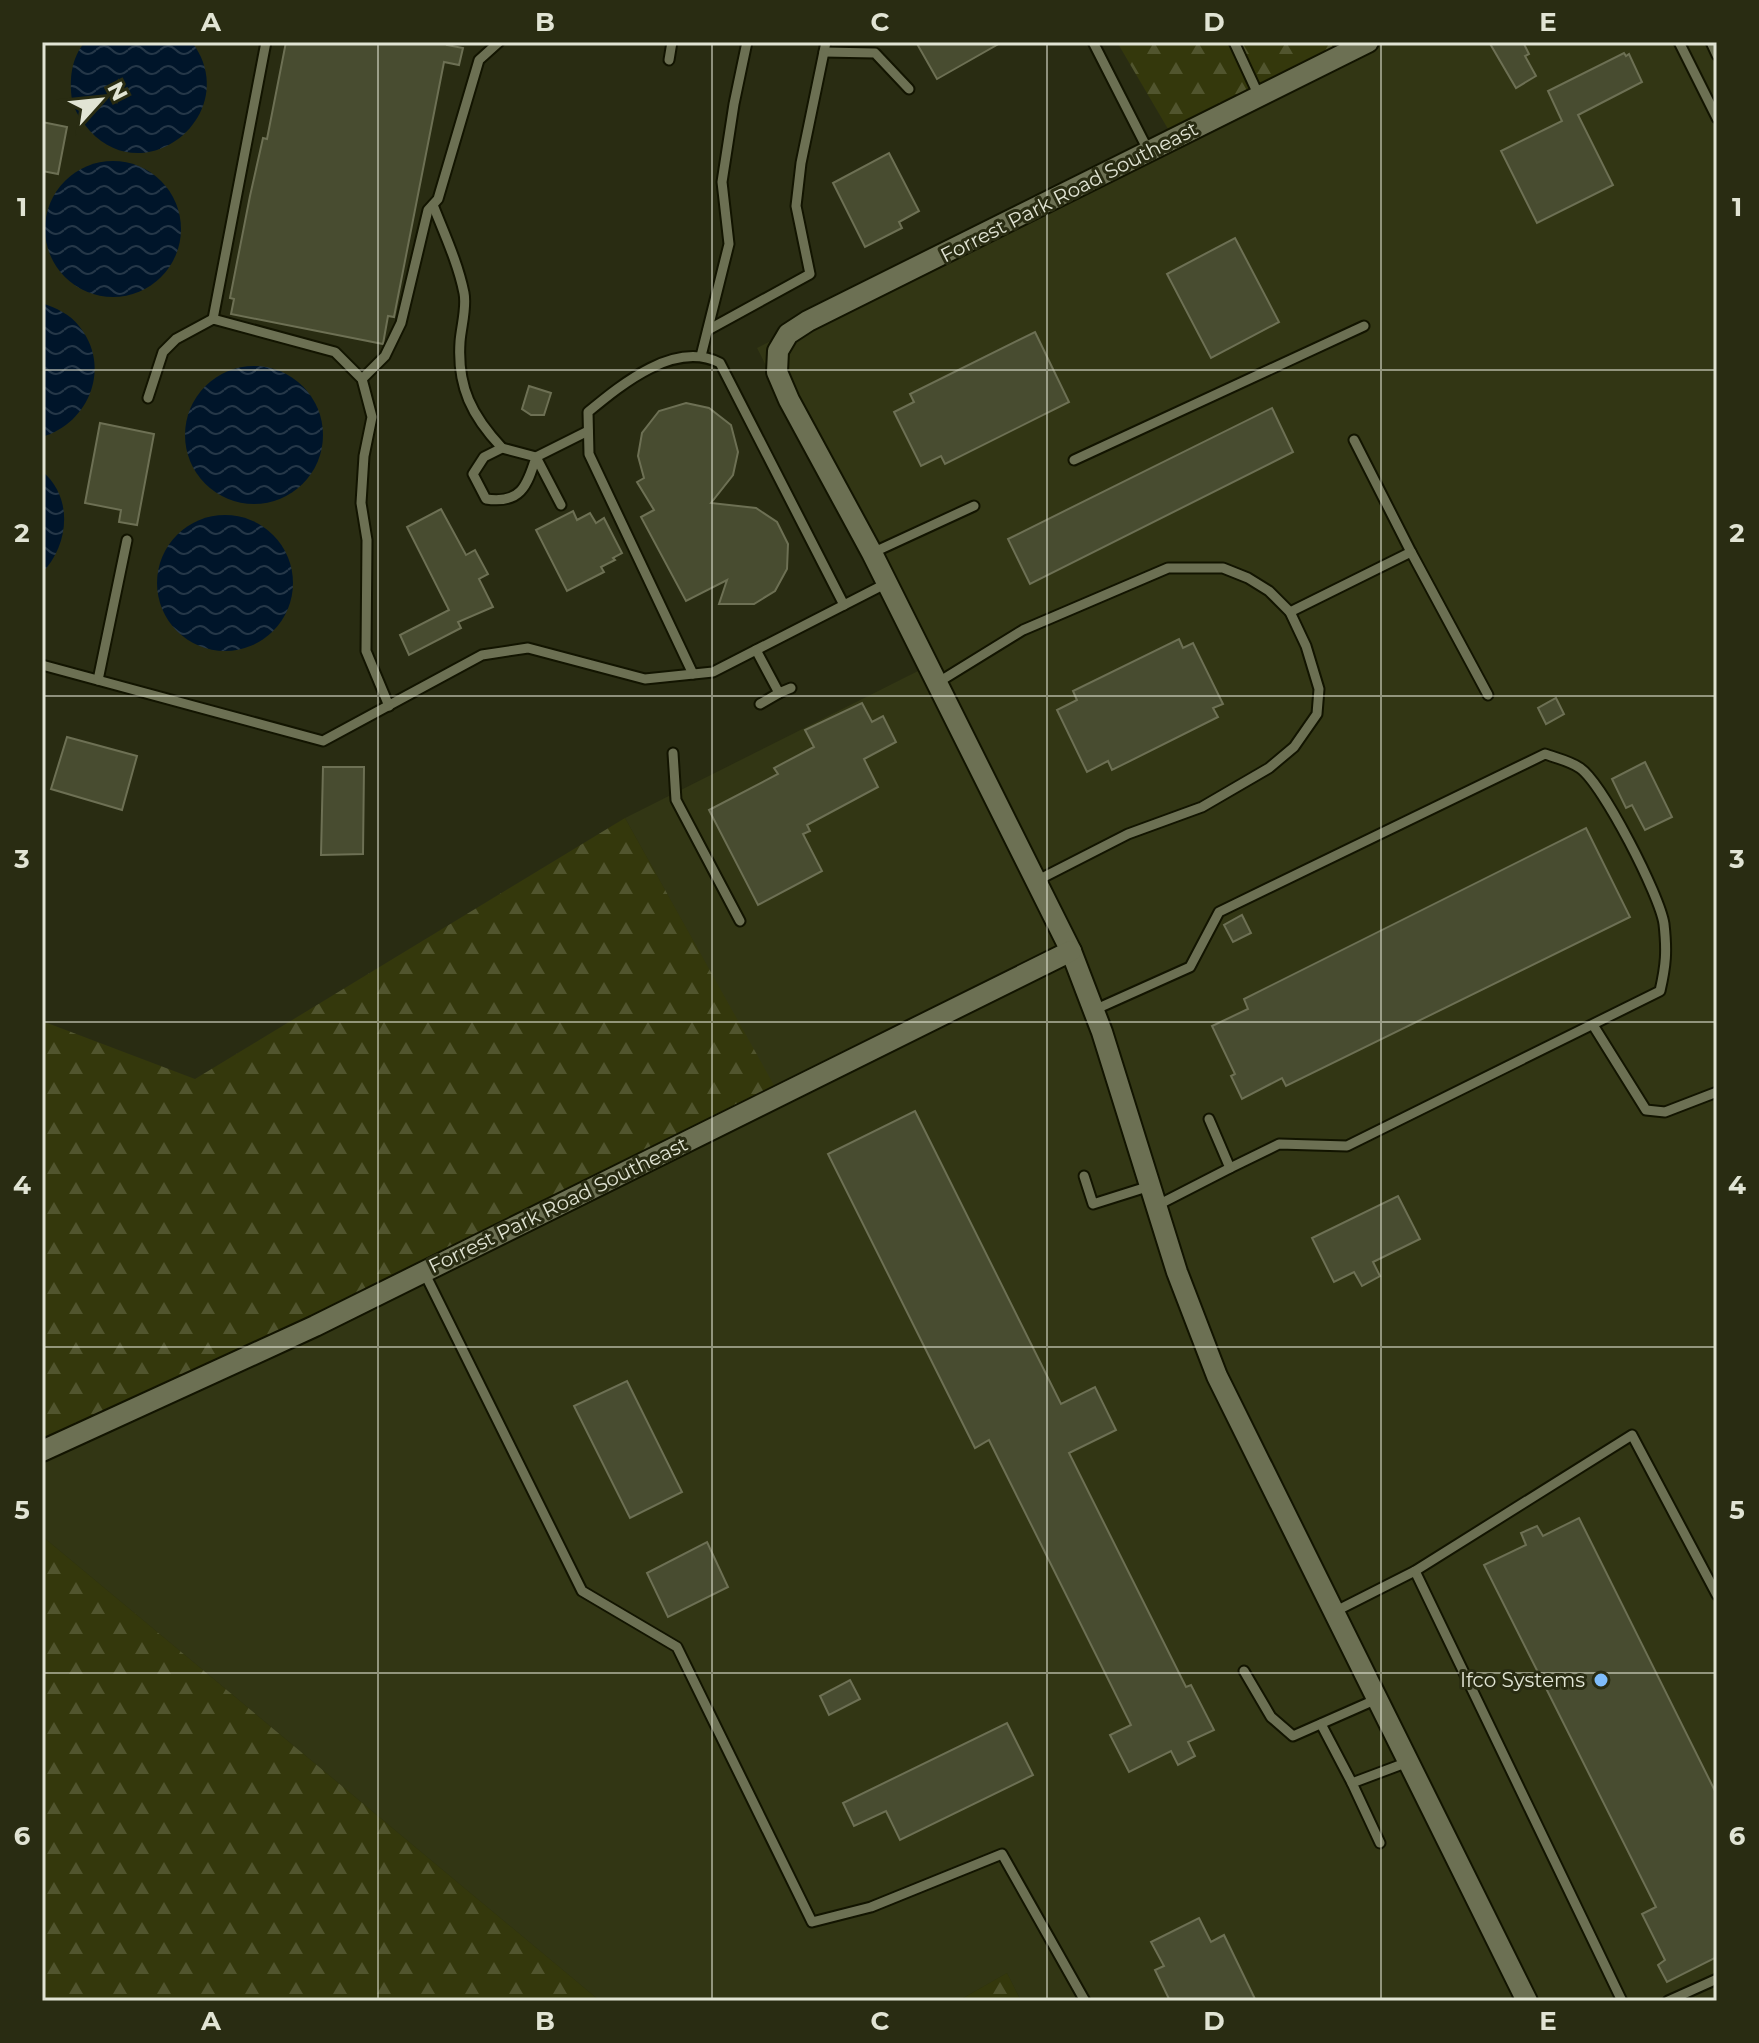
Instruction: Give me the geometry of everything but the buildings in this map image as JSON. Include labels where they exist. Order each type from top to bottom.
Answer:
[{"type":"street","name":"Forrest Park Road Southeast","points":[[872,553],[777,372],[778,351],[788,334],[808,321],[1368,42]]},
{"type":"street","points":[[872,553],[1071,951],[1094,1010],[1177,1272],[1217,1376],[1527,2001]]},
{"type":"street","name":"Forrest Park Road Southeast","points":[[42,1451],[315,1326],[1071,951]]},
{"type":"lane","points":[[213,319],[266,42]]},
{"type":"lane","points":[[362,379],[385,356],[401,323],[428,210],[438,199],[479,60],[499,42]]},
{"type":"lane","points":[[669,60],[672,42]]},
{"type":"lane","points":[[701,356],[729,244],[722,182],[747,42]]},
{"type":"lane","points":[[1093,42],[1149,152]]},
{"type":"lane","points":[[1234,42],[1259,96]]},
{"type":"lane","points":[[1679,42],[1717,118]]},
{"type":"lane","points":[[1711,42],[1717,55]]},
{"type":"lane","points":[[708,330],[810,274],[796,206],[801,163],[825,47],[875,53],[909,89]]},
{"type":"lane","points":[[433,205],[465,296],[460,346],[464,388],[471,409],[502,448],[536,457],[588,431]]},
{"type":"lane","points":[[148,398],[163,352],[176,339],[213,319],[335,352],[362,379],[372,417],[364,456],[361,503],[367,540],[366,651],[389,706]]},
{"type":"lane","points":[[1074,460],[1364,326]]},
{"type":"lane","points":[[693,674],[589,454],[588,412],[611,393],[670,360],[689,355],[720,363],[844,605]]},
{"type":"lane","points":[[1354,440],[1488,695]]},
{"type":"lane","points":[[502,448],[484,457],[473,474],[486,499],[502,501],[521,492],[536,457]]},
{"type":"lane","points":[[536,457],[561,505]]},
{"type":"lane","points":[[872,553],[974,506]]},
{"type":"lane","points":[[98,680],[127,540]]},
{"type":"lane","points":[[1290,612],[1411,552]]},
{"type":"lane","points":[[937,683],[1023,630],[1168,568],[1223,568],[1269,591],[1290,612],[1306,646],[1319,689],[1317,714],[1294,747],[1269,768],[1202,807],[1128,834],[1036,881]]},
{"type":"lane","points":[[42,665],[323,741],[482,655],[528,648],[645,679],[713,672],[887,583]]},
{"type":"lane","points":[[756,650],[779,693]]},
{"type":"lane","points":[[760,704],[791,688]]},
{"type":"lane","points":[[673,753],[676,800],[740,921]]},
{"type":"lane","points":[[1084,1176],[1093,1204],[1153,1196],[1230,1168],[1279,1144],[1347,1146],[1660,991],[1667,962],[1663,922],[1658,902],[1605,796],[1578,766],[1545,754],[1219,912],[1190,967],[1094,1010]]},
{"type":"lane","points":[[1593,1025],[1646,1110],[1665,1112],[1717,1092]]},
{"type":"lane","points":[[1209,1119],[1230,1168]]},
{"type":"lane","points":[[424,1272],[582,1591],[677,1647],[812,1922],[871,1907],[1002,1854],[1085,2001]]},
{"type":"lane","points":[[1334,1612],[1415,1571],[1632,1435],[1717,1595]]},
{"type":"lane","points":[[1415,1571],[1622,2001]]},
{"type":"lane","points":[[1244,1671],[1271,1717],[1293,1736],[1377,1699]]},
{"type":"lane","points":[[1321,1724],[1380,1843]]},
{"type":"lane","points":[[1352,1783],[1408,1762]]},
{"type":"lane","points":[[1668,2001],[1717,1979]]},
{"type":"shaded area","points":[[1380,42],[1717,42],[1717,2001],[1021,2001],[1007,1973],[958,2001],[600,2001],[42,1536],[42,1450],[431,1261],[784,1105],[625,818],[920,670],[757,348],[1171,134],[1355,56]]},
{"type":"green space","points":[[1117,42],[1380,42],[1355,56],[1171,134]]},
{"type":"green space","points":[[625,818],[785,1105],[431,1261],[42,1450],[42,1021],[195,1079]]},
{"type":"green space","points":[[42,1536],[600,2001],[42,2001]]},
{"type":"green space","points":[[1007,1973],[1021,2001],[958,2001]]},
{"type":"water","points":[[85,42],[192,42],[205,68],[206,94],[198,117],[182,136],[161,149],[137,153],[113,148],[87,128],[72,100],[72,70]]},
{"type":"water","points":[[113,161],[139,166],[161,181],[176,203],[181,229],[176,255],[161,277],[139,292],[113,297],[87,292],[65,277],[50,255],[45,229],[50,203],[65,181],[87,166]]},
{"type":"water","points":[[42,303],[67,315],[79,326],[94,358],[94,375],[84,406],[59,430],[42,437]]},
{"type":"water","points":[[254,366],[280,372],[302,387],[317,409],[323,435],[317,461],[302,483],[280,498],[254,504],[228,498],[206,483],[191,461],[185,435],[191,409],[206,387],[228,372]]},
{"type":"water","points":[[42,471],[59,494],[64,522],[58,549],[42,573]]},
{"type":"water","points":[[225,515],[251,520],[273,535],[288,557],[293,583],[288,609],[273,631],[251,646],[225,651],[199,646],[177,631],[162,609],[157,583],[162,557],[177,535],[199,520]]},
{"type":"place","name":"Ifco Systems","points":[[1601,1680]]}]
